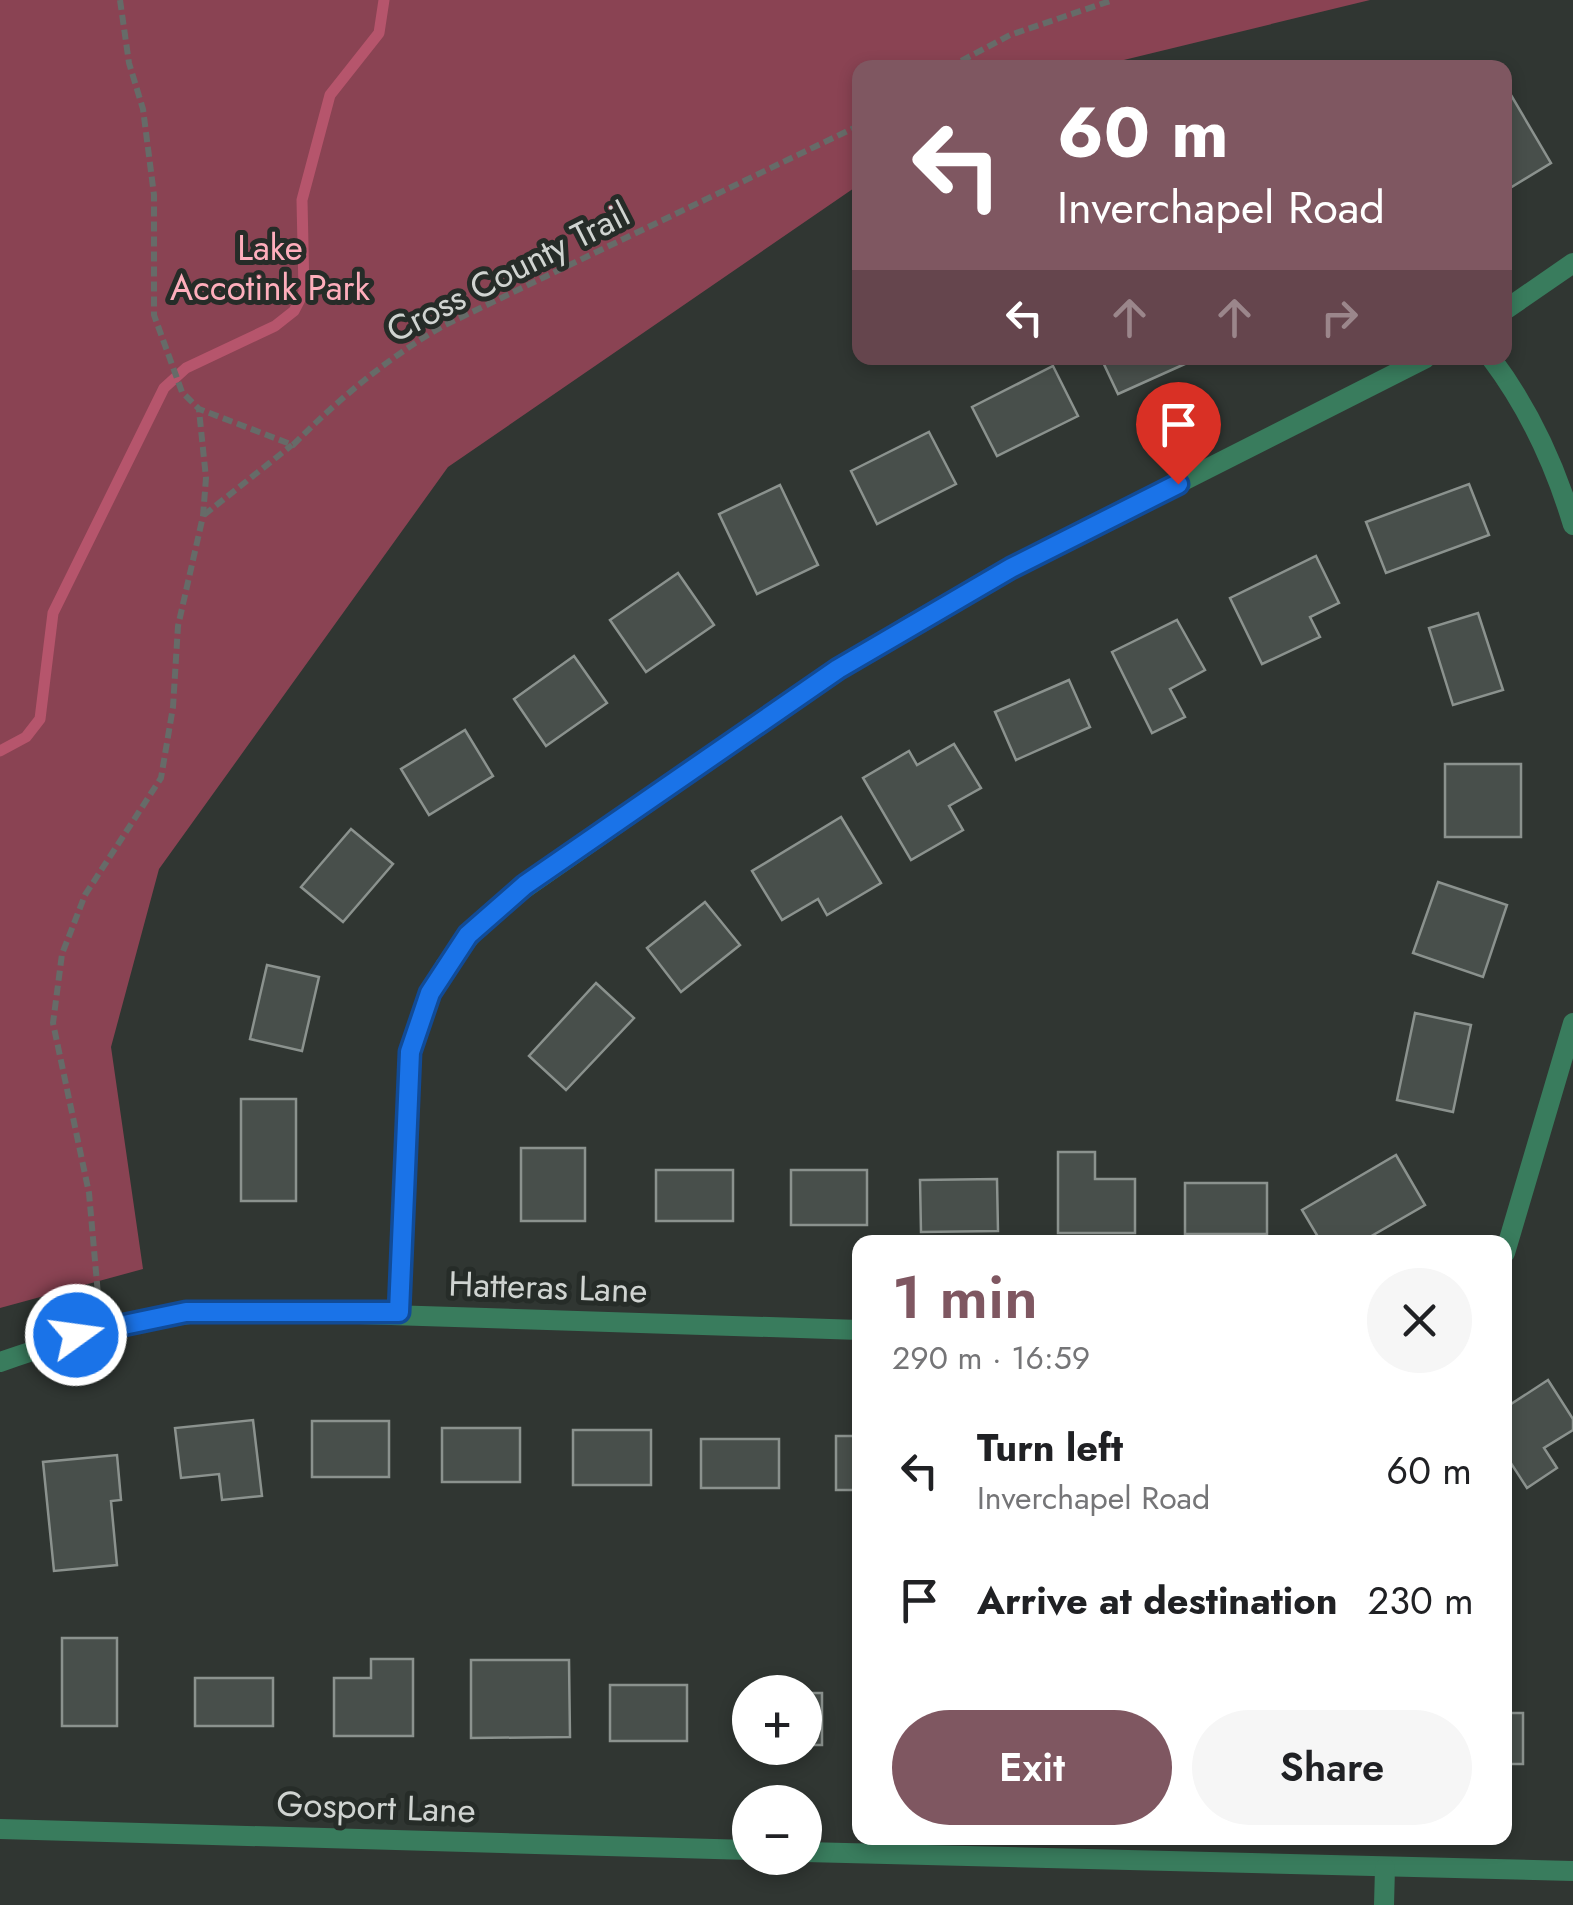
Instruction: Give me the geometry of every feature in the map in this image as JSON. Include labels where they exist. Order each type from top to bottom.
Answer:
[{"type":"street","points":[[1512,305],[1573,263]]},
{"type":"street","points":[[399,1312],[410,1052],[418,1022],[445,966],[491,912],[792,701],[910,624],[1011,568],[1412,365]]},
{"type":"street","points":[[1495,365],[1535,430],[1573,525]]},
{"type":"street","points":[[1510,1235],[1573,1023]]},
{"type":"street","name":"Hatteras Lane","points":[[0,1362],[103,1328],[202,1311],[399,1312],[510,1320],[852,1330]]},
{"type":"street","name":"Gosport Lane","points":[[0,1830],[732,1850]]},
{"type":"street","points":[[822,1852],[1573,1871]]},
{"type":"street","points":[[1384,1905],[1385,1868]]},
{"type":"path","points":[[120,0],[129,63],[143,110],[154,195],[154,315],[182,392],[199,409],[294,445]]},
{"type":"path","points":[[963,60],[1010,35],[1113,0]]},
{"type":"path","name":"Cross County Trail","points":[[204,516],[294,445],[347,391],[386,362],[474,309],[852,130]]},
{"type":"path","points":[[103,1328],[95,1283],[89,1194],[53,1022],[62,954],[84,895],[161,778],[173,707],[178,626],[204,516],[206,478],[199,409]]},
{"type":"green space","name":"Lake Accotink Park","points":[[0,0],[1370,0],[1124,60],[852,60],[852,189],[448,467],[159,869],[111,1047],[143,1269],[0,1308]]},
{"type":"building","points":[[1512,97],[1551,163],[1512,187]]},
{"type":"building","points":[[1104,365],[1183,365],[1118,394]]},
{"type":"building","points":[[1053,366],[1078,416],[997,456],[972,407]]},
{"type":"building","points":[[929,432],[956,484],[877,524],[851,471]]},
{"type":"building","points":[[1469,484],[1489,535],[1386,573],[1366,522]]},
{"type":"building","points":[[780,485],[818,565],[757,594],[719,514]]},
{"type":"building","points":[[1316,556],[1339,603],[1310,617],[1320,637],[1262,664],[1230,598]]},
{"type":"building","points":[[678,573],[714,625],[646,672],[610,620]]},
{"type":"building","points":[[1478,613],[1503,690],[1453,705],[1429,628]]},
{"type":"building","points":[[1177,620],[1205,670],[1170,689],[1185,717],[1152,733],[1112,652]]},
{"type":"building","points":[[574,656],[607,703],[546,746],[514,699]]},
{"type":"building","points":[[1069,680],[1090,727],[1016,760],[995,712]]},
{"type":"building","points":[[465,730],[493,776],[429,815],[401,769]]},
{"type":"building","points":[[954,744],[981,788],[949,806],[963,830],[911,860],[863,778],[909,751],[917,765]]},
{"type":"building","points":[[1445,764],[1521,764],[1521,837],[1445,837]]},
{"type":"building","points":[[841,817],[881,883],[827,915],[818,899],[782,920],[752,871]]},
{"type":"building","points":[[351,829],[393,864],[343,922],[301,887]]},
{"type":"building","points":[[1438,882],[1507,905],[1483,977],[1413,953]]},
{"type":"building","points":[[705,902],[740,945],[681,992],[647,948]]},
{"type":"building","points":[[267,965],[319,977],[302,1051],[250,1039]]},
{"type":"building","points":[[596,983],[634,1018],[566,1090],[529,1056]]},
{"type":"building","points":[[1415,1013],[1471,1025],[1453,1112],[1397,1100]]},
{"type":"building","points":[[241,1099],[296,1099],[296,1201],[241,1201]]},
{"type":"building","points":[[521,1148],[585,1148],[585,1221],[521,1221]]},
{"type":"building","points":[[1058,1152],[1095,1152],[1095,1179],[1135,1179],[1135,1233],[1058,1233]]},
{"type":"building","points":[[1396,1155],[1425,1205],[1373,1235],[1317,1235],[1302,1210]]},
{"type":"building","points":[[656,1170],[733,1170],[733,1221],[656,1221]]},
{"type":"building","points":[[791,1170],[867,1170],[867,1225],[791,1225]]},
{"type":"building","points":[[997,1179],[998,1231],[921,1232],[920,1180]]},
{"type":"building","points":[[1185,1183],[1267,1183],[1267,1234],[1185,1234]]},
{"type":"building","points":[[1548,1380],[1573,1419],[1573,1430],[1544,1448],[1557,1468],[1527,1488],[1512,1465],[1512,1403]]},
{"type":"building","points":[[253,1420],[262,1496],[222,1500],[219,1474],[181,1478],[175,1428]]},
{"type":"building","points":[[312,1421],[389,1421],[389,1477],[312,1477]]},
{"type":"building","points":[[442,1428],[520,1428],[520,1482],[442,1482]]},
{"type":"building","points":[[573,1430],[651,1430],[651,1485],[573,1485]]},
{"type":"building","points":[[836,1436],[852,1436],[852,1490],[836,1490]]},
{"type":"building","points":[[701,1439],[779,1439],[779,1488],[701,1488]]},
{"type":"building","points":[[117,1455],[121,1500],[111,1501],[117,1565],[54,1571],[43,1462]]},
{"type":"building","points":[[62,1638],[117,1638],[117,1726],[62,1726]]},
{"type":"building","points":[[371,1659],[413,1659],[413,1736],[334,1736],[334,1678],[371,1678]]},
{"type":"building","points":[[471,1660],[569,1660],[570,1737],[471,1738]]},
{"type":"building","points":[[195,1678],[273,1678],[273,1726],[195,1726]]},
{"type":"building","points":[[610,1685],[687,1685],[687,1741],[610,1741]]},
{"type":"building","points":[[1512,1713],[1523,1713],[1523,1764],[1512,1764]]},
{"type":"waterway","points":[[0,751],[26,737],[40,719],[53,613],[164,388],[186,368],[275,326],[294,311],[304,292],[302,200],[330,95],[379,33],[384,0]]},
{"type":"route","points":[[76,1335],[186,1312],[399,1312],[410,1052],[430,993],[468,935],[525,885],[838,669],[1011,568],[1178,484]]}]
